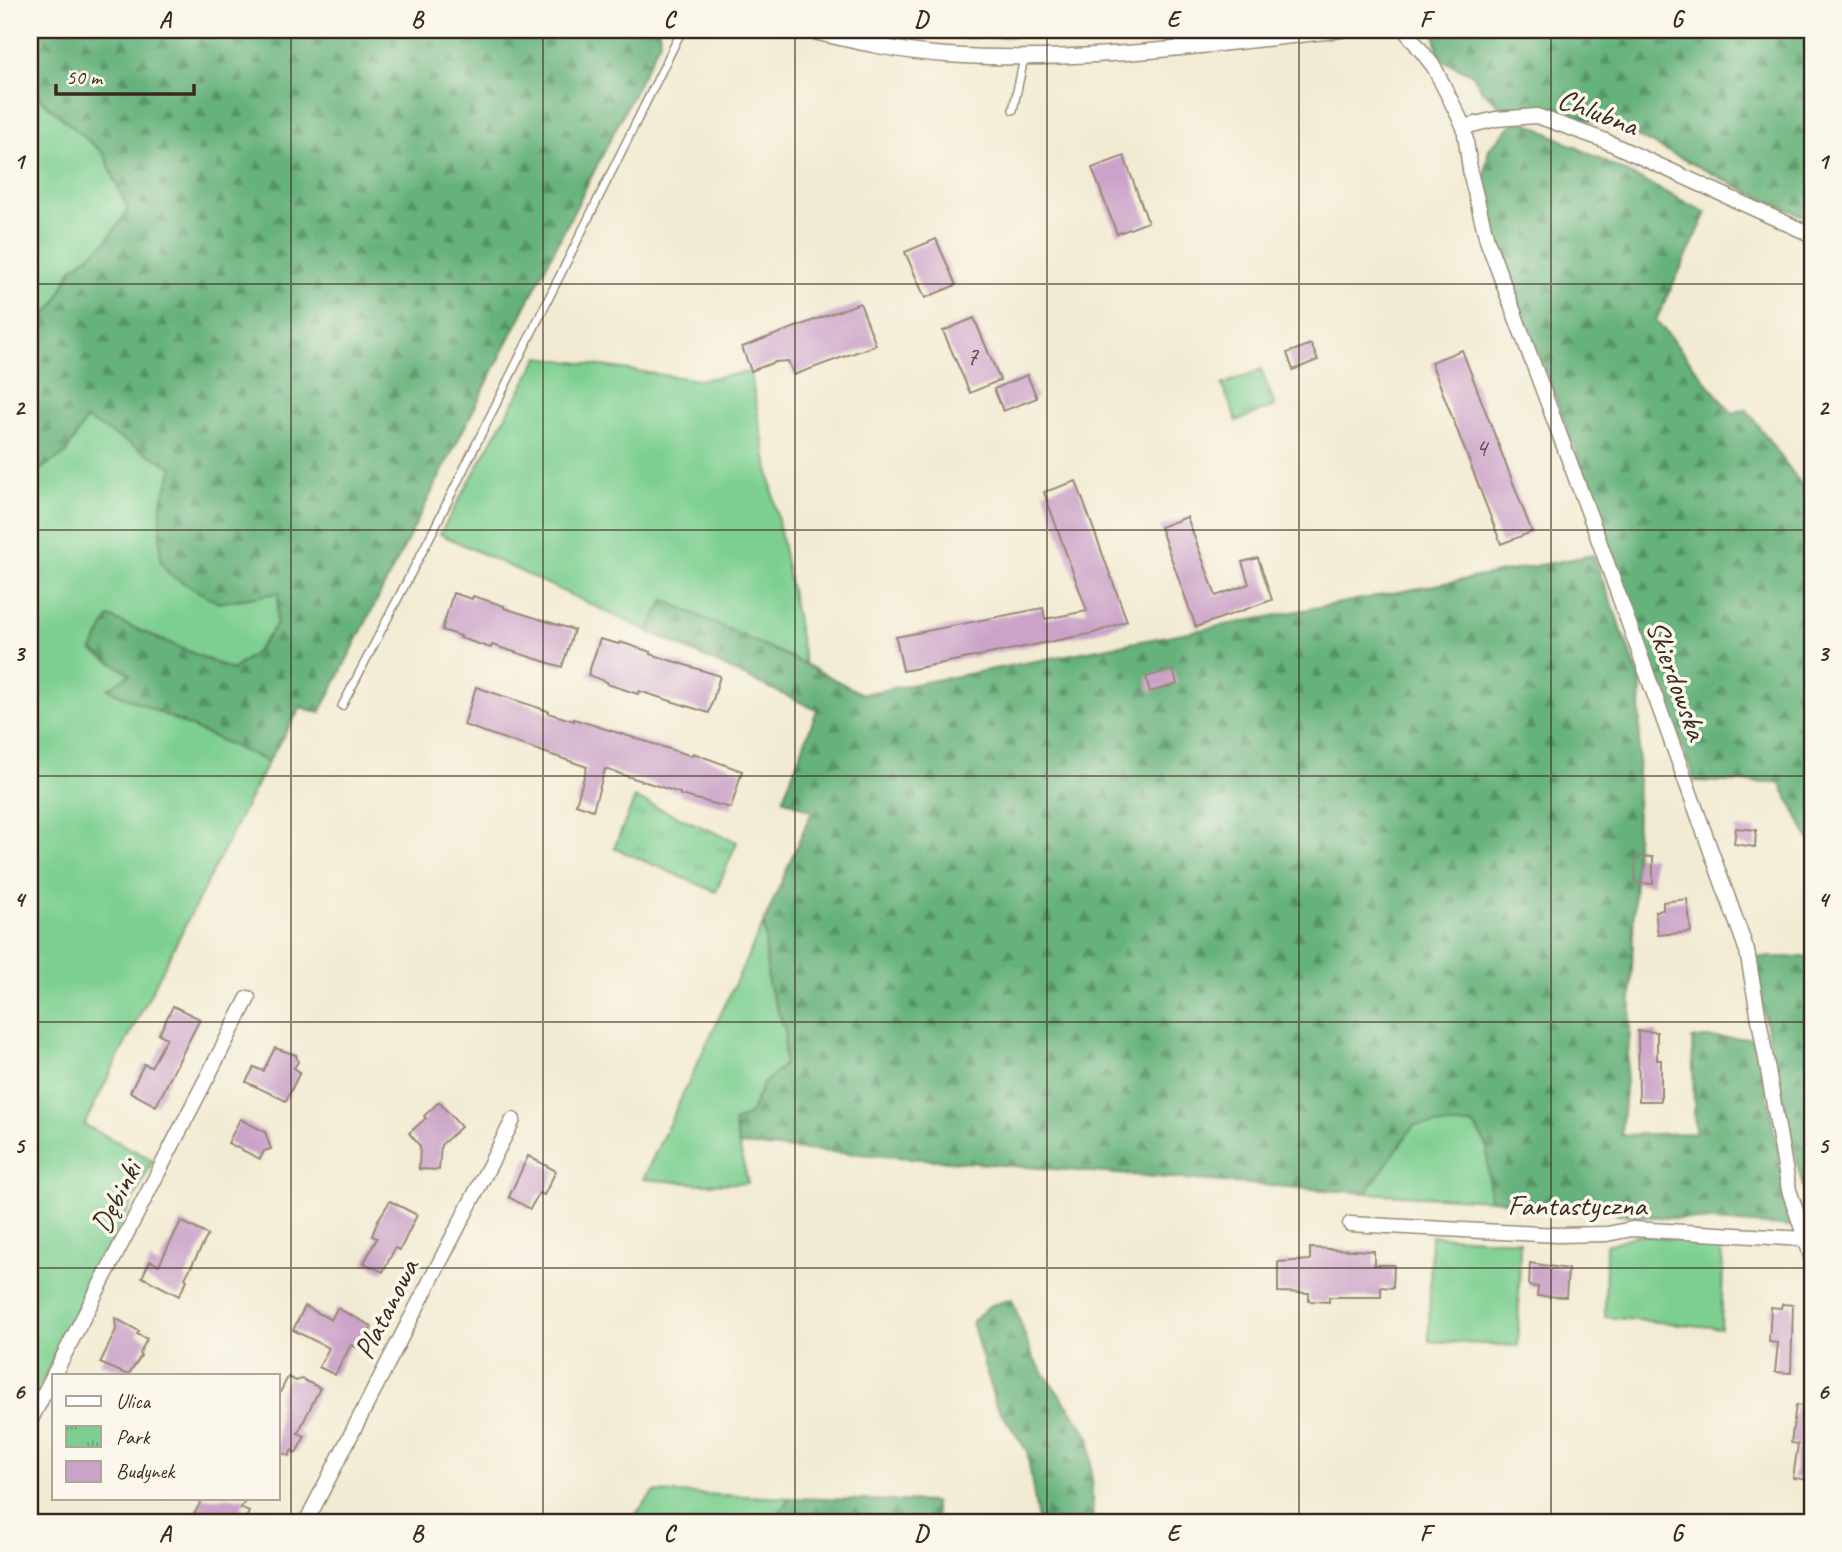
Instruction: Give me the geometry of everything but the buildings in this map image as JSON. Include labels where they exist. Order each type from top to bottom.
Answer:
[{"type":"street","points":[[805,30],[896,49],[944,55],[1024,57],[1216,37],[1342,30]]},
{"type":"street","points":[[1405,30],[1434,67],[1464,127]]},
{"type":"street","name":"Chlubna","points":[[1464,127],[1496,119],[1538,116],[1601,139],[1812,235]]},
{"type":"street","name":"Skierdowska","points":[[1464,127],[1471,176],[1487,240],[1590,514],[1747,951],[1789,1190],[1812,1259]]},
{"type":"street","name":"Dębinki","points":[[54,1374],[248,998]]},
{"type":"street","name":"Platanowa","points":[[306,1522],[513,1120]]},
{"type":"street","name":"Fantastyczna","points":[[1350,1224],[1557,1234],[1607,1234],[1632,1229],[1804,1239]]},
{"type":"street","name":"Dębinki","points":[[30,1421],[52,1378]]},
{"type":"lane","points":[[30,41],[38,30]]},
{"type":"lane","points":[[342,706],[433,531],[682,30]]},
{"type":"lane","points":[[1013,110],[1024,57]]},
{"type":"green space","points":[[30,30],[659,30],[660,41],[320,713],[301,707],[268,762],[108,689],[130,674],[92,650],[109,617],[232,670],[255,653],[276,626],[279,593],[218,603],[170,575],[161,562],[160,539],[161,504],[173,468],[86,419],[66,453],[30,476],[30,331],[55,304],[72,269],[106,242],[128,210],[104,154],[30,90]]},
{"type":"green space","points":[[897,30],[1163,30],[965,38]]},
{"type":"green space","points":[[1434,30],[1812,30],[1812,220],[1763,199],[1639,137],[1554,109],[1502,107],[1483,92],[1472,74],[1439,59]]},
{"type":"green space","points":[[30,90],[104,154],[128,210],[106,242],[72,269],[55,304],[30,331]]},
{"type":"green space","points":[[1515,121],[1528,123],[1707,213],[1656,320],[1732,413],[1746,409],[1812,499],[1812,845],[1780,783],[1695,781],[1485,210],[1483,182],[1489,149]]},
{"type":"green space","points":[[539,357],[699,380],[750,372],[805,664],[664,600],[648,631],[440,534]]},
{"type":"green space","points":[[1261,369],[1275,406],[1237,421],[1222,385]]},
{"type":"green space","points":[[86,419],[174,468],[161,504],[219,603],[279,592],[276,625],[255,653],[232,670],[109,617],[92,651],[131,674],[108,689],[268,762],[84,1125],[153,1160],[30,1405],[30,476],[66,453]]},
{"type":"green space","points":[[1593,555],[1641,681],[1630,1031],[1621,1135],[1695,1133],[1692,1038],[1757,1038],[1792,1227],[1616,1214],[1615,1208],[1490,1200],[1487,1146],[1474,1125],[1414,1125],[1366,1193],[739,1145],[734,1123],[751,1112],[763,1084],[784,1065],[785,1030],[768,984],[764,922],[812,811],[783,799],[817,710],[648,631],[664,600],[805,664],[862,694]]},
{"type":"green space","points":[[635,798],[737,842],[716,892],[614,848]]},
{"type":"green space","points":[[764,922],[768,984],[785,1030],[784,1065],[763,1084],[751,1112],[734,1123],[748,1183],[702,1184],[643,1179]]},
{"type":"green space","points":[[1755,957],[1812,957],[1812,1228],[1765,1020]]},
{"type":"green space","points":[[1414,1125],[1474,1125],[1487,1146],[1490,1200],[1366,1193]]},
{"type":"green space","points":[[1638,1235],[1720,1244],[1723,1267],[1721,1328],[1605,1317],[1606,1245]]},
{"type":"green space","points":[[1431,1236],[1520,1241],[1518,1346],[1429,1341]]},
{"type":"green space","points":[[1012,1299],[1033,1358],[1090,1437],[1093,1522],[1038,1522],[1027,1451],[995,1403],[972,1322],[989,1306]]},
{"type":"green space","points":[[654,1492],[791,1498],[770,1522],[629,1522]]},
{"type":"green space","points":[[791,1498],[934,1502],[938,1522],[770,1522]]}]
